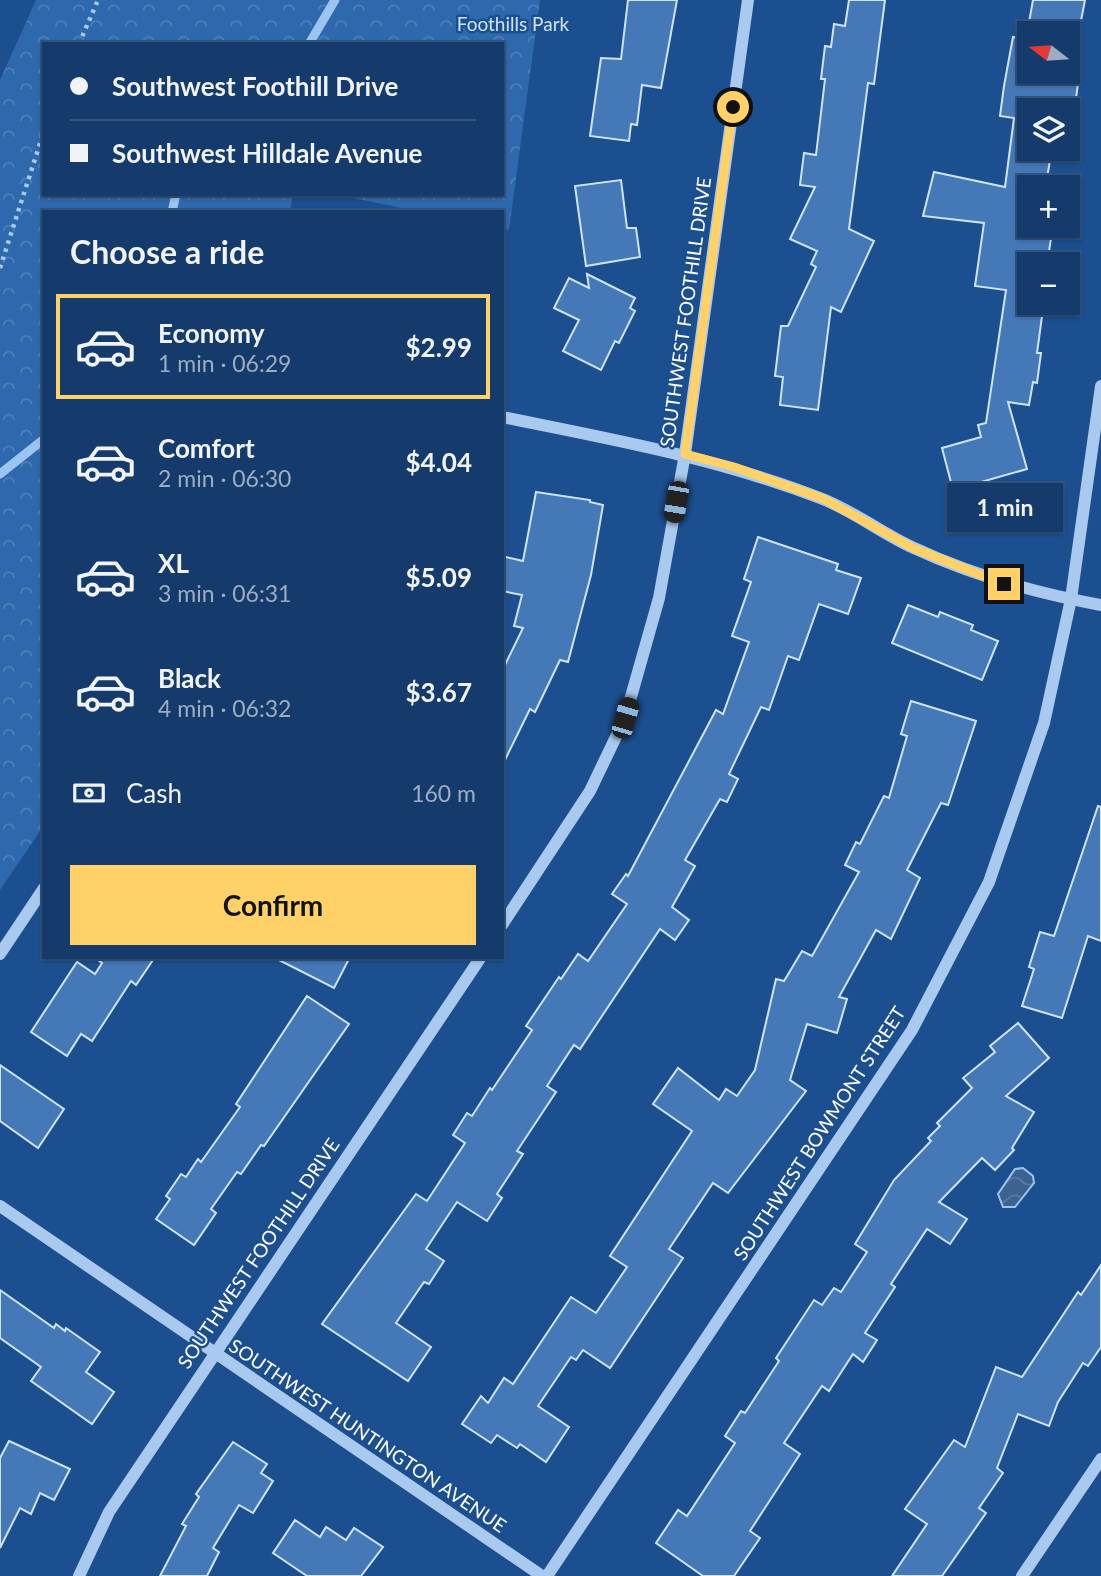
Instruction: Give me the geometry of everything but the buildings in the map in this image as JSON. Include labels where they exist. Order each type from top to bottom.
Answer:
[{"type":"street","name":"SOUTHWEST FOOTHILL DRIVE","points":[[504,922],[590,791],[625,718],[659,598],[685,454],[748,0]]},
{"type":"street","name":"SOUTHWEST BOWMONT STREET","points":[[545,1576],[912,1030],[989,881],[1044,723],[1071,599],[1101,386]]},
{"type":"street","points":[[504,417],[685,454],[734,467],[824,499],[913,548],[1004,584],[1101,605]]},
{"type":"street","points":[[0,954],[42,891]]},
{"type":"street","name":"SOUTHWEST FOOTHILL DRIVE","points":[[79,1576],[109,1512],[480,959]]},
{"type":"street","name":"SOUTHWEST HUNTINGTON AVENUE","points":[[0,1206],[545,1576]]},
{"type":"street","points":[[1022,1576],[1101,1460]]},
{"type":"path","points":[[80,42],[98,0]]},
{"type":"path","points":[[0,268],[42,137]]},
{"type":"green space","name":"Foothills Park","points":[[36,0],[540,0],[509,230],[504,229],[504,210],[411,210],[344,196],[504,196],[504,42],[42,42],[42,196],[293,196],[290,210],[42,210],[42,828],[0,890],[0,80]]},
{"type":"water","points":[[1023,1168],[1033,1176],[1034,1183],[1015,1207],[1003,1207],[998,1194],[1015,1169]]},
{"type":"waterway","points":[[310,42],[335,0]]},
{"type":"waterway","points":[[172,210],[176,196]]},
{"type":"waterway","points":[[0,474],[42,441]]},
{"type":"route","points":[[733,107],[685,454],[734,467],[824,499],[913,548],[1004,584]]}]
